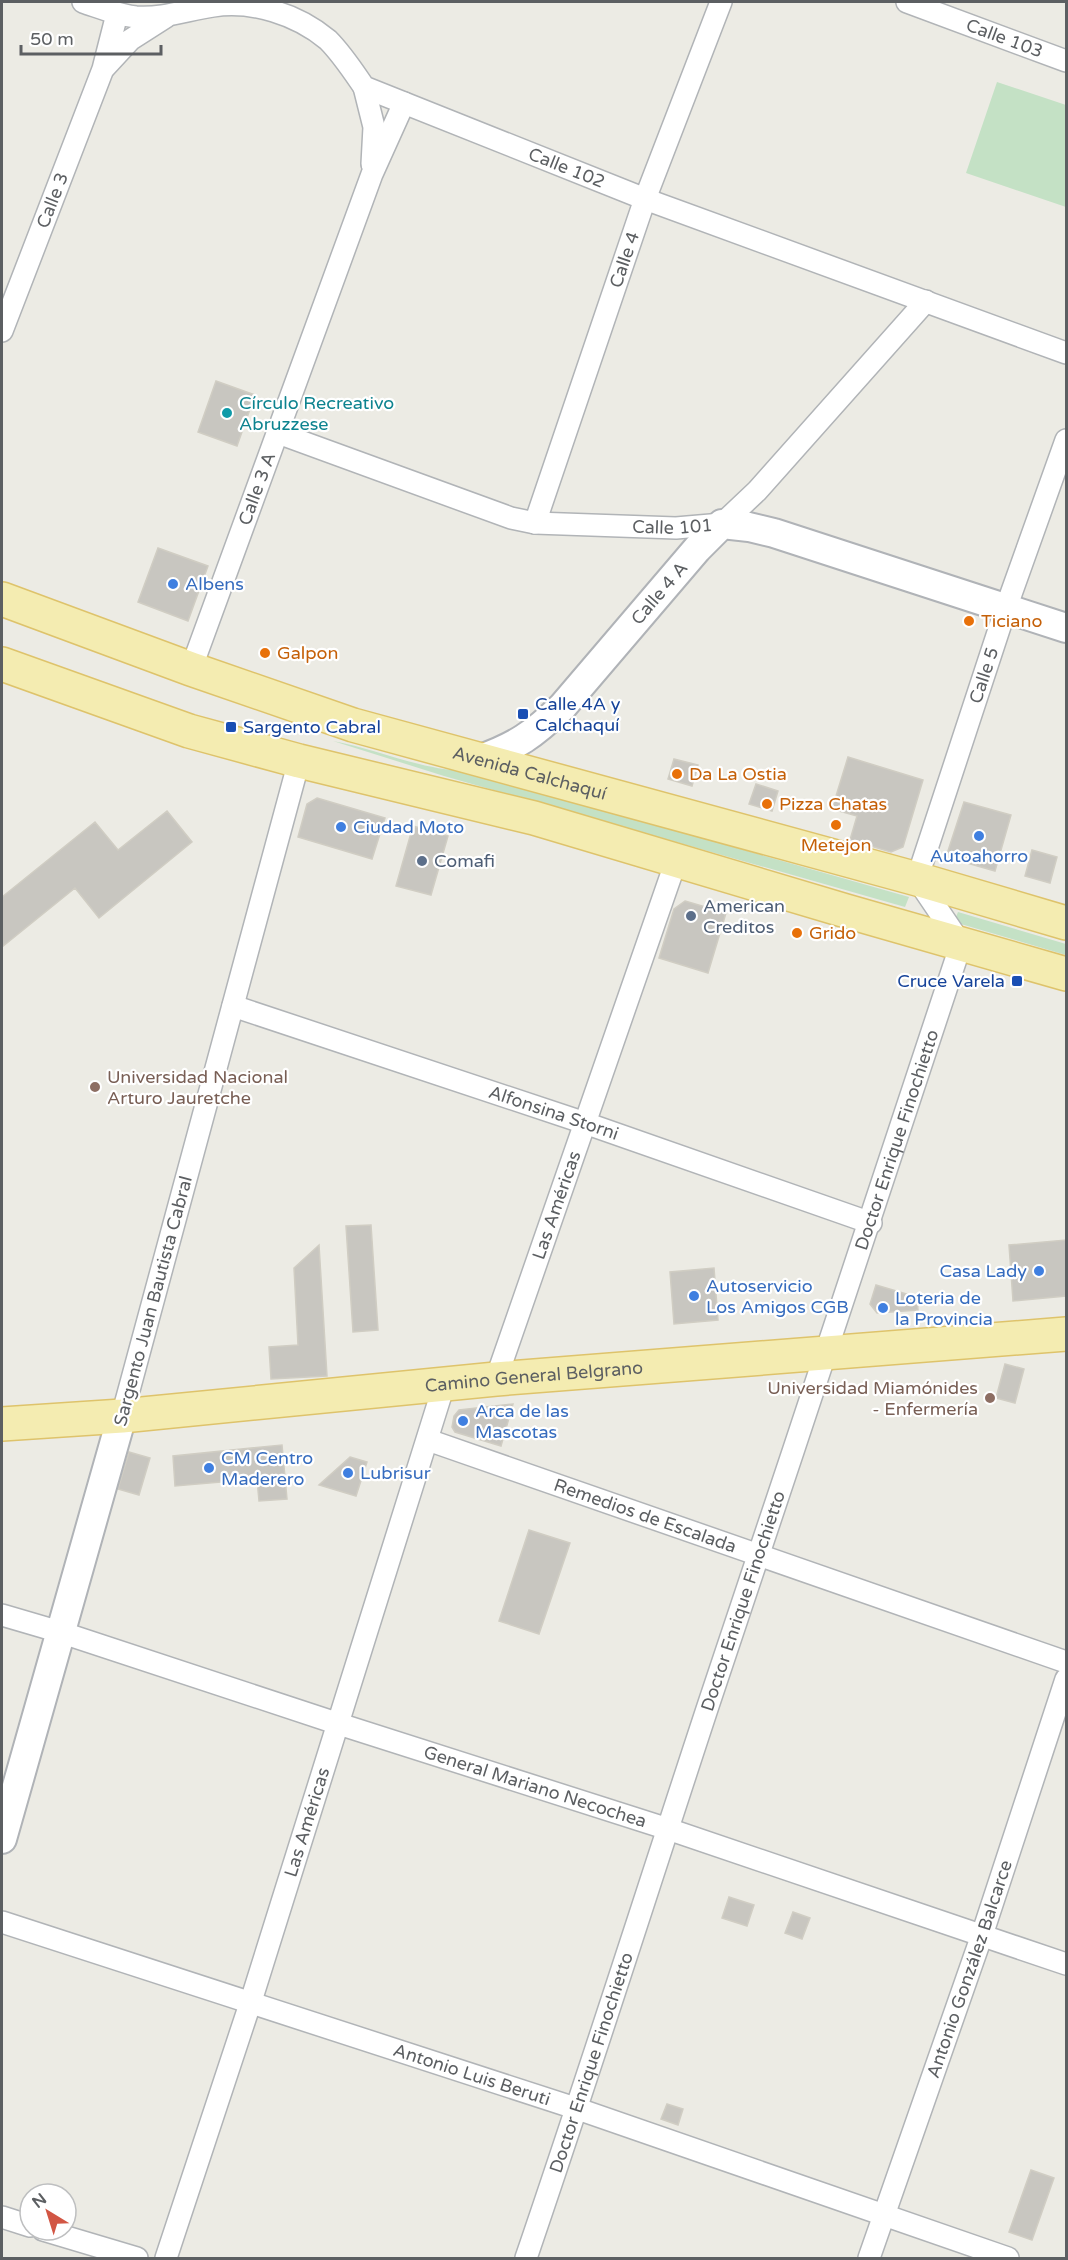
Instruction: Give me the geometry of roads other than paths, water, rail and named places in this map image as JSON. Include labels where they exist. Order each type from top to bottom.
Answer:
[{"type":"main road","name":"Avenida Calchaquí","points":[[2,599],[191,669],[353,725],[917,879],[1066,923]]},
{"type":"main road","points":[[2,664],[189,731],[299,761],[534,818],[1066,974]]},
{"type":"main road","points":[[299,761],[304,744],[313,733],[322,729],[353,725]]},
{"type":"main road","name":"Camino General Belgrano","points":[[2,1424],[122,1416],[496,1379],[1066,1334]]},
{"type":"street","points":[[83,2],[117,14],[137,17],[169,15],[215,6],[277,6],[327,40],[344,58],[364,87]]},
{"type":"street","name":"Calle 4","points":[[535,523],[645,199],[721,2]]},
{"type":"street","name":"Calle 103","points":[[907,2],[1066,61]]},
{"type":"street","name":"Calle 3","points":[[2,331],[103,69],[117,14]]},
{"type":"street","name":"Calle 3","points":[[103,69],[130,40],[169,15]]},
{"type":"street","name":"Calle 102","points":[[364,87],[645,199],[1066,353]]},
{"type":"street","name":"Calle 3 A","points":[[364,87],[374,127],[372,174]]},
{"type":"street","name":"Calle 3 A","points":[[191,669],[372,174],[404,103]]},
{"type":"street","name":"Calle 4 A","points":[[478,760],[507,750],[539,729],[563,706],[697,549],[757,491],[926,301]]},
{"type":"street","name":"Calle 101","points":[[278,434],[511,518],[535,523],[676,528],[722,524],[749,527],[774,533],[1066,628]]},
{"type":"street","name":"Calle 5","points":[[917,879],[1006,608],[1066,440]]},
{"type":"street","name":"Sargento Juan Bautista Cabral","points":[[2,1839],[122,1416],[299,761]]},
{"type":"street","name":"Las Américas","points":[[496,1379],[676,861]]},
{"type":"street","points":[[917,879],[961,944]]},
{"type":"street","name":"Doctor Enrique Finochietto","points":[[526,2259],[578,2109],[668,1829],[825,1353],[871,1222],[961,944]]},
{"type":"street","name":"Alfonsina Storni","points":[[233,1006],[585,1123],[871,1222]]},
{"type":"street","name":"Las Américas","points":[[166,2259],[251,2001],[444,1384]]},
{"type":"street","name":"Remedios de Escalada","points":[[428,1440],[1066,1662]]},
{"type":"street","name":"General Mariano Necochea","points":[[2,1615],[668,1829],[1066,1964]]},
{"type":"street","name":"Antonio González Balcarce","points":[[869,2259],[982,1935],[1066,1679]]},
{"type":"street","name":"Antonio Luis Beruti","points":[[2,1922],[578,2109],[1008,2259]]},
{"type":"street","points":[[2,2217],[18,2222]]},
{"type":"street","points":[[78,2241],[137,2259]]},
{"type":"place","name":"Círculo Recreativo Abruzzese","points":[[227,413]]},
{"type":"place","name":"Albens","points":[[173,584]]},
{"type":"place","name":"Ticiano","points":[[969,621]]},
{"type":"place","name":"Galpon","points":[[265,653]]},
{"type":"place","name":"Calle 4A y Calchaquí","points":[[523,714]]},
{"type":"place","name":"Sargento Cabral","points":[[231,727]]},
{"type":"place","name":"Da La Ostia","points":[[677,774]]},
{"type":"place","name":"Pizza Chatas","points":[[767,804]]},
{"type":"place","name":"Metejon","points":[[836,825]]},
{"type":"place","name":"Ciudad Moto","points":[[341,827]]},
{"type":"place","name":"Autoahorro","points":[[979,836]]},
{"type":"place","name":"Comafi","points":[[422,861]]},
{"type":"place","name":"American Creditos","points":[[691,916]]},
{"type":"place","name":"Grido","points":[[797,933]]},
{"type":"place","name":"Cruce Varela","points":[[1017,981]]},
{"type":"place","name":"Universidad Nacional Arturo Jauretche","points":[[95,1087]]},
{"type":"place","name":"Casa Lady","points":[[1039,1271]]},
{"type":"place","name":"Autoservicio Los Amigos CGB","points":[[694,1296]]},
{"type":"place","name":"Loteria de la Provincia","points":[[883,1308]]},
{"type":"place","name":"Universidad Miamónides - Enfermería","points":[[990,1398]]},
{"type":"place","name":"Arca de las Mascotas","points":[[463,1421]]},
{"type":"place","name":"CM Centro Maderero","points":[[209,1468]]},
{"type":"place","name":"Lubrisur","points":[[348,1473]]}]
